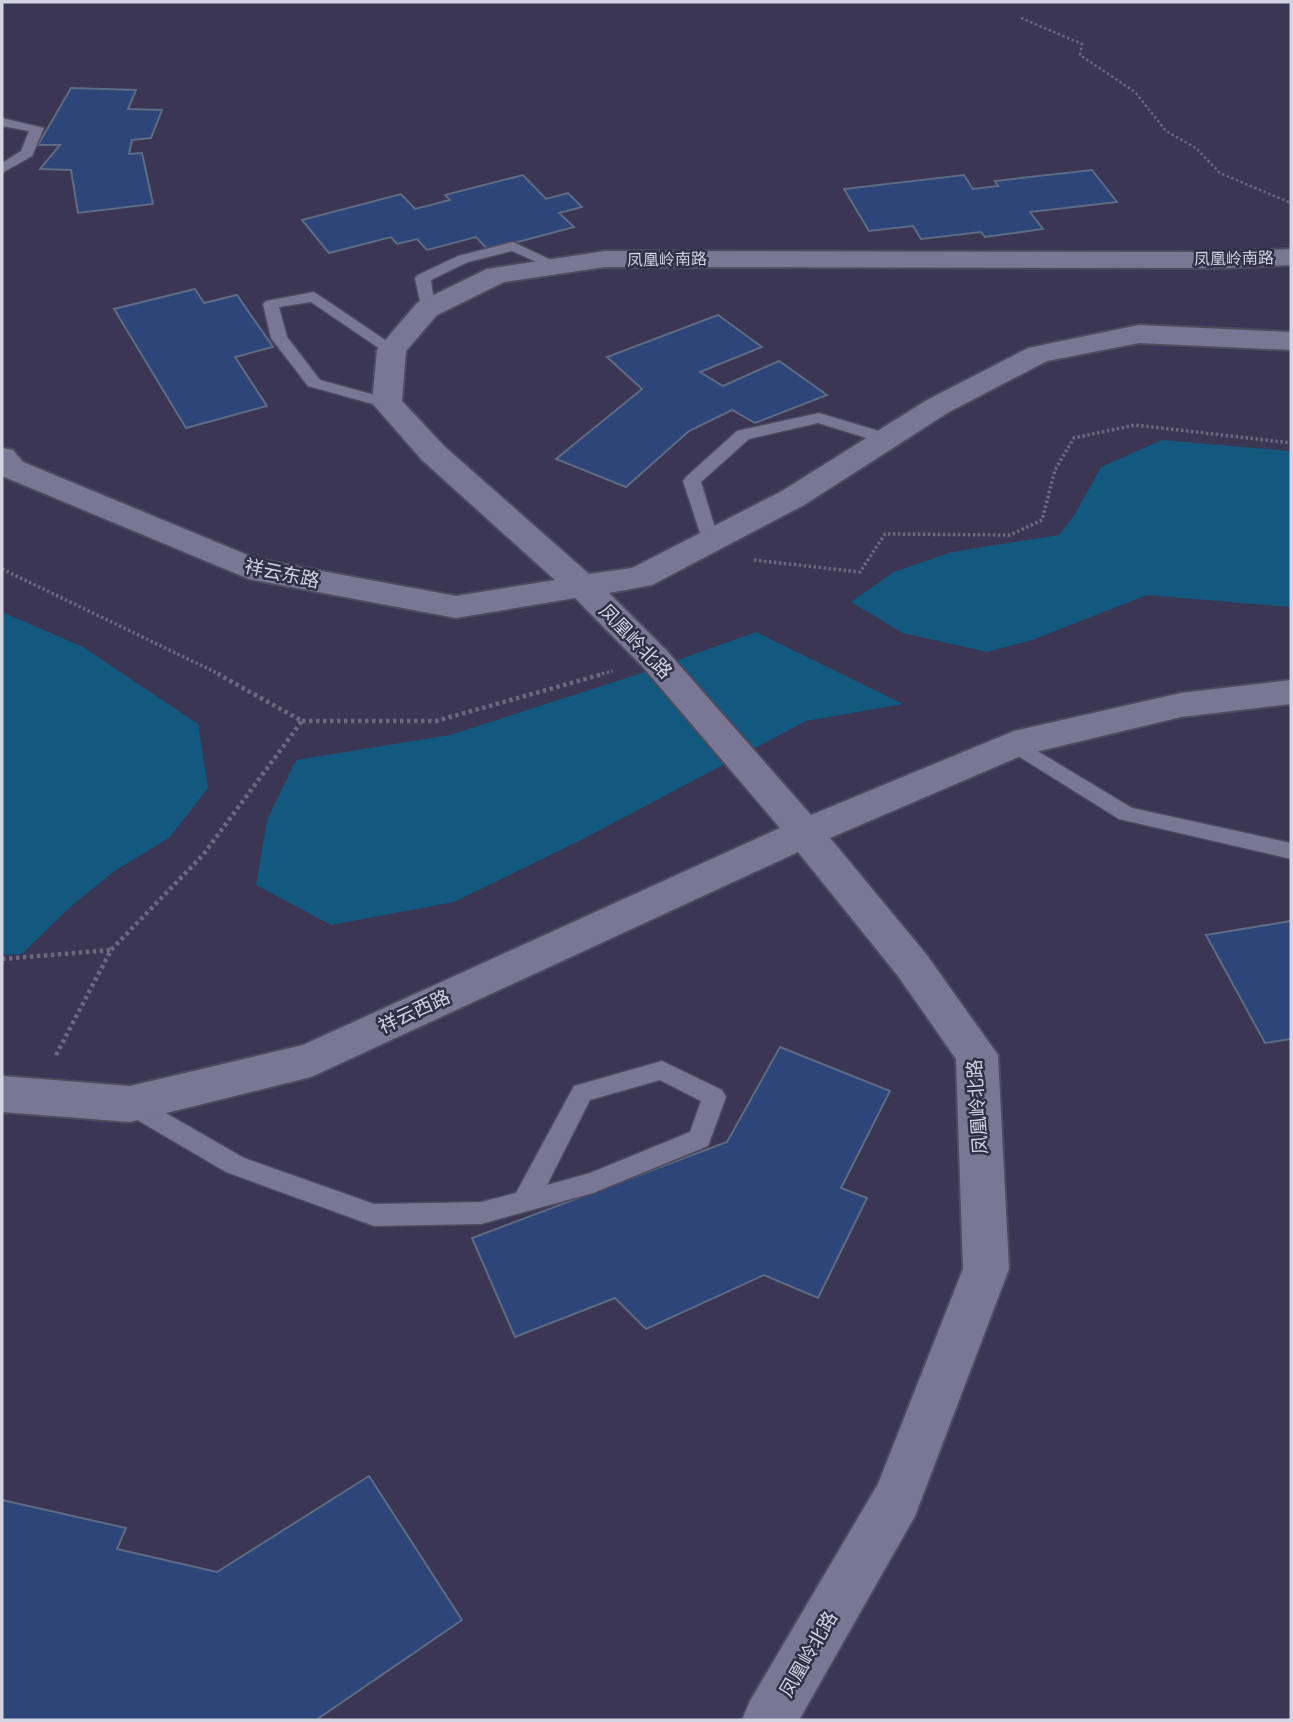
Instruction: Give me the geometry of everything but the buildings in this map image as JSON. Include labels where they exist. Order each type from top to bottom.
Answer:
[{"type":"street","name":"凤凰岭南路","points":[[392,350],[427,309],[497,275],[619,259],[1226,260],[1291,257]]},
{"type":"street","name":"祥云东路","points":[[2,457],[12,469],[249,568],[456,607],[640,577],[793,498],[938,406],[1038,354],[1139,334],[1291,341]]},
{"type":"street","points":[[392,350],[387,404],[433,453],[582,586]]},
{"type":"street","name":"凤凰岭北路","points":[[582,586],[655,659],[755,772],[912,965],[977,1055],[986,1269],[897,1499],[769,1720]]},
{"type":"street","name":"祥云西路","points":[[18,1095],[130,1104],[311,1060],[489,975],[804,834],[1014,744],[1181,705],[1291,692]]},
{"type":"lane","points":[[2,122],[37,128],[27,153],[2,169]]},
{"type":"lane","points":[[387,404],[314,383],[279,338],[271,304],[314,297],[392,350]]},
{"type":"lane","points":[[701,546],[692,481],[743,435],[819,418],[886,439]]},
{"type":"lane","points":[[1014,744],[1126,814],[1291,851]]},
{"type":"lane","points":[[130,1104],[235,1165],[374,1215],[481,1213],[524,1202],[593,1183],[700,1139],[714,1097],[662,1070],[582,1093],[524,1202]]},
{"type":"path","points":[[1021,18],[1082,44],[1080,55],[1098,70],[1135,92],[1166,131],[1196,148],[1220,173],[1291,203]]},
{"type":"path","points":[[701,546],[860,572],[885,534],[1010,535],[1042,520],[1055,470],[1074,438],[1135,425],[1291,443]]},
{"type":"path","points":[[2,569],[192,660],[302,721],[436,721],[655,659]]},
{"type":"path","points":[[18,1095],[111,950],[203,855],[302,721]]},
{"type":"path","points":[[2,959],[111,950]]},
{"type":"shaded area","points":[[2,2],[1291,2],[1291,1720],[2,1720]]},
{"type":"water","points":[[1162,440],[1291,451],[1291,607],[1147,595],[1032,640],[987,652],[903,633],[851,602],[894,572],[952,552],[1059,535],[1075,514],[1101,467]]},
{"type":"water","points":[[2,612],[83,647],[198,724],[208,788],[169,838],[116,870],[70,907],[22,954],[2,955]]},
{"type":"water","points":[[756,632],[903,704],[806,721],[583,839],[454,902],[331,925],[256,885],[267,820],[296,760],[450,735],[639,674]]}]
